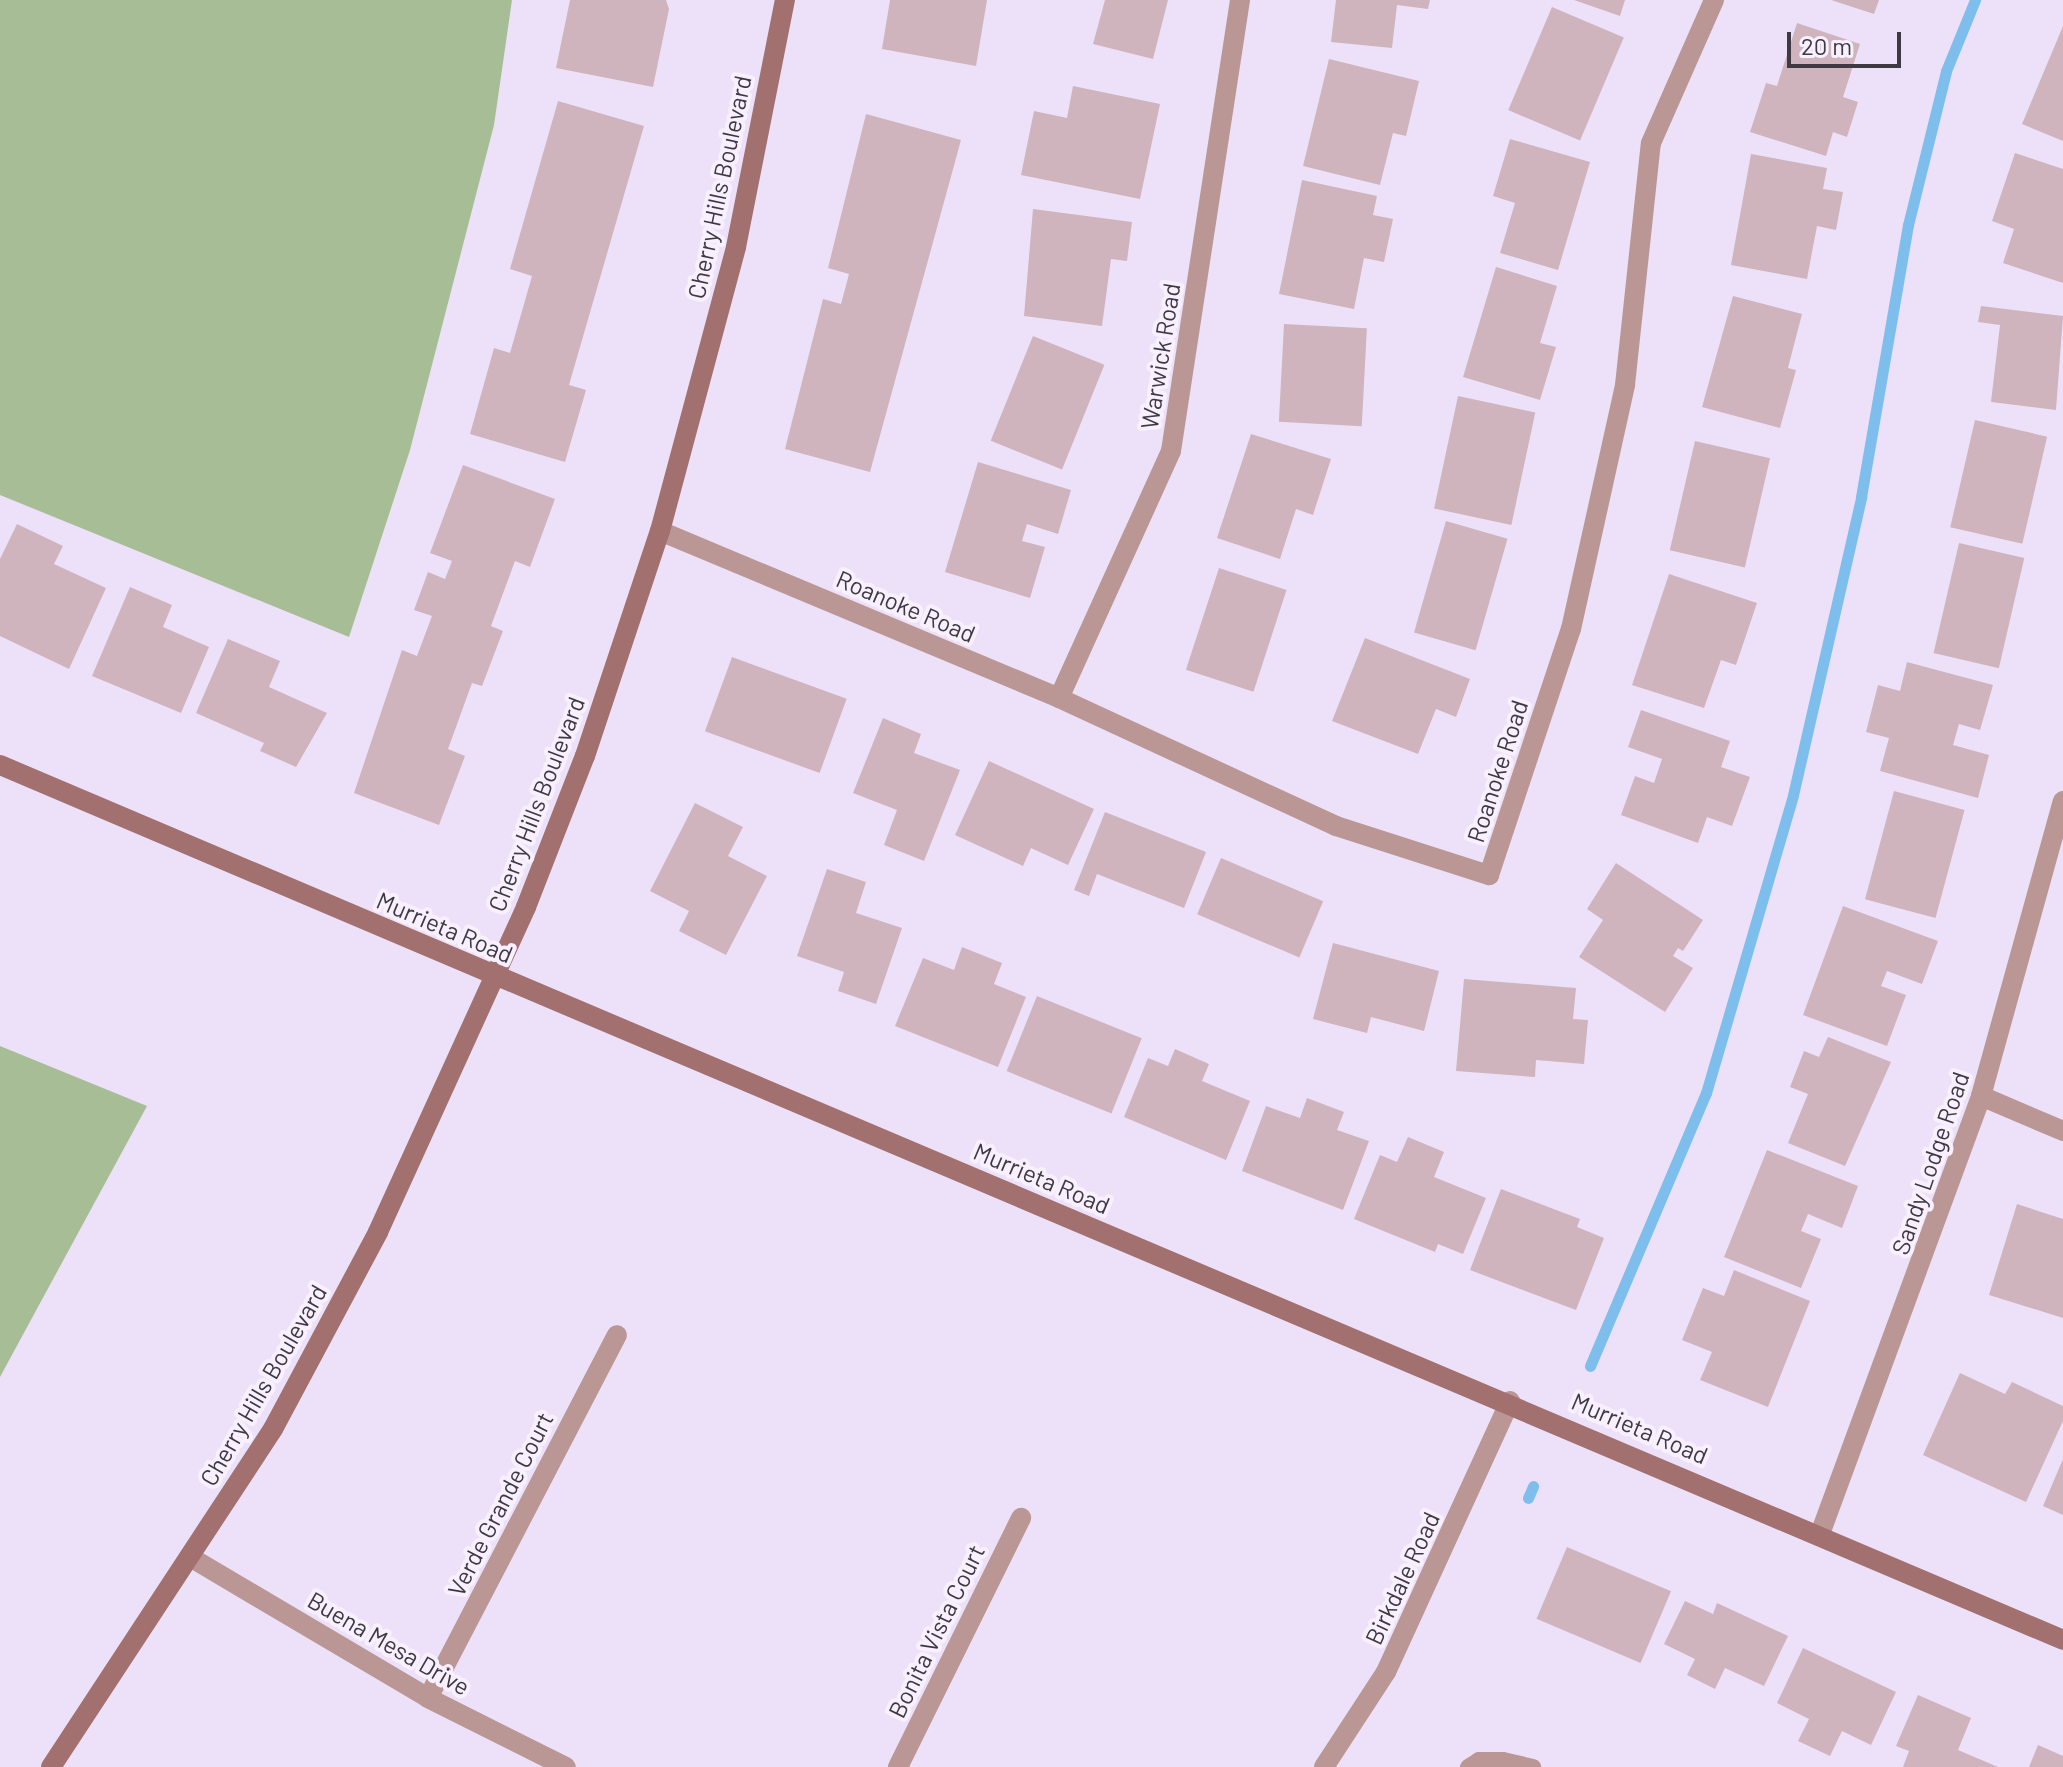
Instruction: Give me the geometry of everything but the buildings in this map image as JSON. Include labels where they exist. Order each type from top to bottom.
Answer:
[{"type":"main road","name":"Cherry Hills Boulevard","points":[[51,1767],[273,1429],[346,1294],[494,976],[585,756],[660,531],[736,247],[785,0]]},
{"type":"main road","name":"Murrieta Road","points":[[0,765],[494,976],[1510,1401],[2063,1640]]},
{"type":"street","name":"Warwick Road","points":[[1059,698],[1171,451],[1240,0]]},
{"type":"street","name":"Roanoke Road","points":[[660,531],[1059,698],[1336,826],[1489,875],[1571,629],[1625,385],[1651,143],[1714,0]]},
{"type":"street","name":"Sandy Lodge Road","points":[[1820,1534],[1981,1096],[2063,801]]},
{"type":"street","points":[[1981,1096],[2063,1131]]},
{"type":"street","name":"Verde Grande Court","points":[[428,1698],[617,1335]]},
{"type":"street","name":"Birkdale Road","points":[[1324,1767],[1386,1672],[1510,1401]]},
{"type":"street","name":"Bonita Vista Court","points":[[898,1767],[1021,1518]]},
{"type":"street","name":"Buena Mesa Drive","points":[[190,1557],[428,1698],[566,1767]]},
{"type":"lane","points":[[1468,1767],[1479,1760],[1503,1760],[1533,1767]]},
{"type":"green space","points":[[0,0],[512,0],[494,125],[410,450],[349,637],[0,495]]},
{"type":"green space","points":[[0,1046],[147,1106],[0,1377]]},
{"type":"waterway","points":[[1590,1366],[1706,1093],[1793,795],[1861,497],[1908,225],[1946,71],[1975,0]]},
{"type":"waterway","points":[[1528,1498],[1533,1486]]}]
